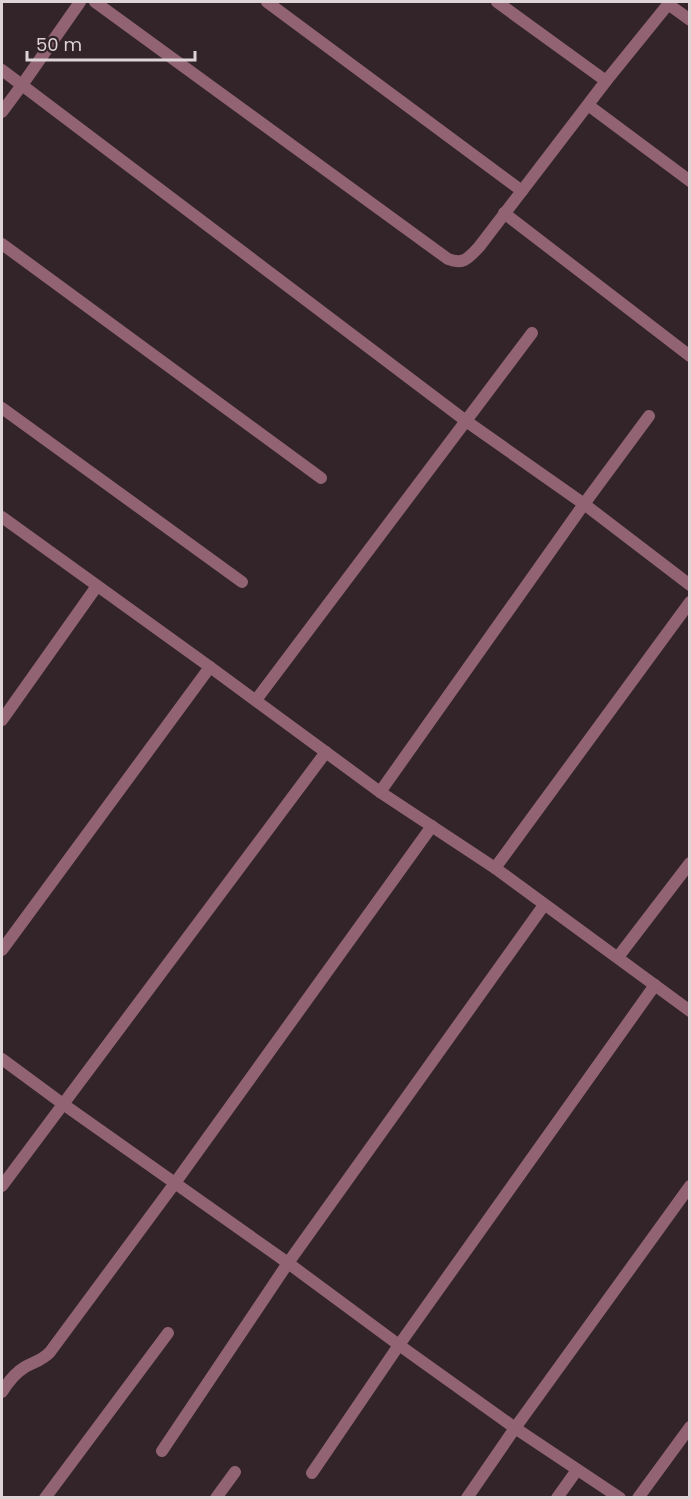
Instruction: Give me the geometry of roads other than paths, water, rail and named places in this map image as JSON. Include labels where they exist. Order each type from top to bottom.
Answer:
[{"type":"street","points":[[2,111],[80,2]]},
{"type":"street","points":[[95,2],[448,259],[456,262],[463,261],[479,247],[669,3],[690,20]]},
{"type":"street","points":[[267,2],[522,191]]},
{"type":"street","points":[[497,2],[606,81]]},
{"type":"street","points":[[2,70],[466,421],[688,581]]},
{"type":"street","points":[[588,105],[690,181]]},
{"type":"street","points":[[504,213],[690,357]]},
{"type":"street","points":[[2,244],[321,478]]},
{"type":"street","points":[[256,700],[532,333]]},
{"type":"street","points":[[2,408],[242,582]]},
{"type":"street","points":[[380,792],[649,416]]},
{"type":"street","points":[[2,517],[380,792],[495,868],[690,1011]]},
{"type":"street","points":[[2,720],[98,586]]},
{"type":"street","points":[[495,868],[690,602]]},
{"type":"street","points":[[2,950],[210,667]]},
{"type":"street","points":[[2,1186],[326,752]]},
{"type":"street","points":[[2,1392],[18,1372],[43,1359],[50,1352],[175,1183],[432,826]]},
{"type":"street","points":[[618,957],[690,863]]},
{"type":"street","points":[[162,1451],[288,1263],[544,905]]},
{"type":"street","points":[[312,1473],[399,1345],[654,985]]},
{"type":"street","points":[[2,1059],[515,1428],[620,1497]]},
{"type":"street","points":[[467,1497],[690,1186]]},
{"type":"street","points":[[45,1497],[168,1333]]},
{"type":"street","points":[[638,1497],[690,1427]]},
{"type":"street","points":[[557,1497],[577,1470]]},
{"type":"street","points":[[216,1497],[236,1472]]}]
